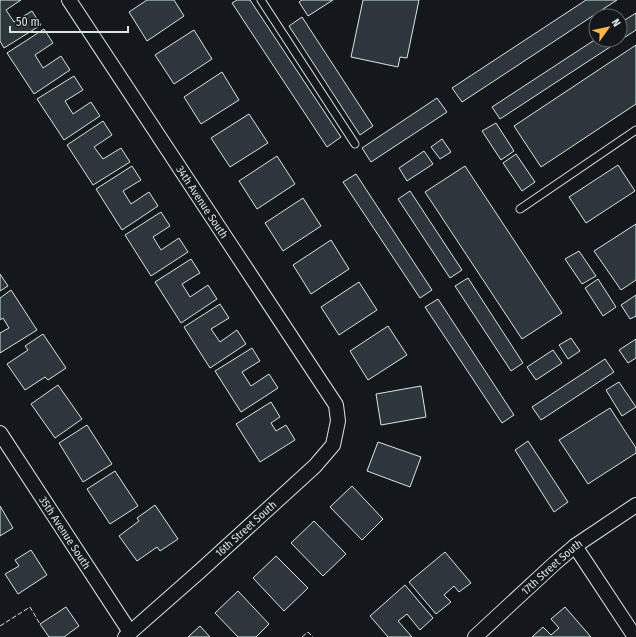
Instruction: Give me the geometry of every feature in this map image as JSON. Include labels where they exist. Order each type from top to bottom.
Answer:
[{"type":"street","name":"34th Avenue South","points":[[69,0],[336,405]]},
{"type":"street","name":"16th Street South","points":[[128,635],[315,466],[333,444],[338,421],[336,405]]},
{"type":"street","name":"35th Avenue South","points":[[0,433],[128,635]]},
{"type":"street","name":"17th Street South","points":[[475,637],[575,546],[636,505]]},
{"type":"street","points":[[575,546],[635,637]]},
{"type":"lane","points":[[261,0],[356,144]]},
{"type":"lane","points":[[520,209],[636,130]]},
{"type":"building","points":[[0,0],[21,0],[6,10],[14,22],[32,11],[41,25],[4,48],[0,41]]},
{"type":"building","points":[[147,0],[174,0],[184,16],[147,41],[129,12]]},
{"type":"building","points":[[237,0],[250,0],[341,137],[327,147],[232,3]]},
{"type":"building","points":[[302,0],[333,0],[308,16],[299,2]]},
{"type":"building","points":[[363,0],[419,0],[407,58],[400,57],[398,67],[351,57]]},
{"type":"building","points":[[586,0],[617,0],[605,8],[588,8],[588,19],[462,102],[452,88]]},
{"type":"building","points":[[636,13],[636,30],[628,35],[628,18]]},
{"type":"building","points":[[302,17],[373,126],[360,135],[289,26]]},
{"type":"building","points":[[44,29],[53,43],[35,55],[43,68],[61,56],[70,70],[34,94],[7,53]]},
{"type":"building","points":[[194,30],[212,59],[174,84],[155,55]]},
{"type":"building","points":[[588,44],[588,48],[608,48],[500,119],[492,107]]},
{"type":"building","points":[[636,45],[636,104],[541,167],[514,126]]},
{"type":"building","points":[[222,72],[239,100],[201,124],[184,97]]},
{"type":"building","points":[[74,76],[83,90],[65,101],[73,114],[91,102],[100,116],[64,140],[37,99]]},
{"type":"building","points":[[437,98],[447,112],[371,162],[362,148]]},
{"type":"building","points":[[249,114],[268,143],[230,167],[211,138]]},
{"type":"building","points":[[103,121],[112,135],[94,147],[103,159],[121,148],[130,162],[93,185],[67,145]]},
{"type":"building","points":[[496,123],[514,151],[501,160],[482,131]]},
{"type":"building","points":[[442,139],[451,152],[440,159],[431,147]]},
{"type":"building","points":[[424,151],[433,164],[407,181],[399,168]]},
{"type":"building","points":[[516,154],[535,182],[522,191],[503,163]]},
{"type":"building","points":[[277,156],[295,184],[257,209],[239,181]]},
{"type":"building","points":[[618,165],[635,191],[586,223],[569,197]]},
{"type":"building","points":[[132,166],[141,180],[123,191],[131,204],[149,192],[158,206],[122,230],[96,189]]},
{"type":"building","points":[[465,166],[562,313],[522,339],[425,192]]},
{"type":"building","points":[[356,174],[432,290],[420,298],[343,182]]},
{"type":"building","points":[[410,191],[462,270],[450,278],[398,199]]},
{"type":"building","points":[[303,198],[321,226],[283,251],[265,223]]},
{"type":"building","points":[[161,212],[170,226],[153,237],[161,250],[179,238],[188,252],[151,276],[125,235]]},
{"type":"building","points":[[636,224],[636,280],[621,290],[594,251]]},
{"type":"building","points":[[331,240],[349,269],[311,294],[293,265]]},
{"type":"building","points":[[579,251],[596,276],[582,284],[565,259]]},
{"type":"building","points":[[191,259],[200,273],[182,284],[190,297],[208,285],[217,299],[181,323],[155,282]]},
{"type":"building","points":[[0,274],[8,286],[0,291]]},
{"type":"building","points":[[468,278],[523,363],[511,371],[455,286]]},
{"type":"building","points":[[598,279],[616,307],[603,316],[585,288]]},
{"type":"building","points":[[359,282],[377,310],[339,335],[321,307]]},
{"type":"building","points":[[11,290],[37,330],[0,353],[0,333],[9,328],[3,318],[0,320],[0,298]]},
{"type":"building","points":[[636,295],[636,316],[630,319],[621,305]]},
{"type":"building","points":[[438,299],[514,415],[502,423],[425,307]]},
{"type":"building","points":[[220,304],[229,318],[211,329],[220,342],[237,330],[246,344],[210,368],[184,327]]},
{"type":"building","points":[[388,326],[407,355],[368,380],[350,351]]},
{"type":"building","points":[[43,334],[66,368],[48,380],[45,377],[25,390],[7,364],[28,350],[25,346]]},
{"type":"building","points":[[571,338],[580,351],[568,359],[559,345]]},
{"type":"building","points":[[636,339],[636,358],[628,363],[619,350]]},
{"type":"building","points":[[252,348],[260,361],[242,372],[251,386],[269,374],[278,388],[241,412],[215,371]]},
{"type":"building","points":[[553,350],[562,363],[536,380],[527,367]]},
{"type":"building","points":[[605,359],[614,372],[541,420],[532,407]]},
{"type":"building","points":[[619,382],[636,407],[622,416],[606,390]]},
{"type":"building","points":[[58,385],[82,419],[55,438],[31,404]]},
{"type":"building","points":[[421,386],[426,417],[381,425],[376,394]]},
{"type":"building","points":[[271,402],[280,417],[271,423],[276,431],[286,425],[295,440],[260,462],[236,424]]},
{"type":"building","points":[[610,408],[636,448],[636,453],[588,484],[559,440]]},
{"type":"building","points":[[87,425],[112,464],[83,482],[59,443]]},
{"type":"building","points":[[528,441],[568,502],[554,512],[515,450]]},
{"type":"building","points":[[378,442],[421,457],[410,487],[367,471]]},
{"type":"building","points":[[115,471],[138,506],[110,524],[87,489]]},
{"type":"building","points":[[352,486],[383,519],[362,540],[330,507]]},
{"type":"building","points":[[155,505],[178,539],[160,551],[157,547],[137,561],[119,536],[139,521],[137,518]]},
{"type":"building","points":[[0,506],[13,528],[0,536]]},
{"type":"building","points":[[314,521],[346,554],[323,576],[291,543]]},
{"type":"building","points":[[31,550],[47,575],[18,594],[5,574],[19,566],[15,560]]},
{"type":"building","points":[[445,552],[471,583],[459,592],[454,586],[444,595],[451,602],[436,614],[409,582]]},
{"type":"building","points":[[276,556],[308,588],[284,611],[253,578]]},
{"type":"building","points":[[405,585],[433,618],[420,630],[407,614],[398,621],[412,637],[388,637],[370,616]]},
{"type":"building","points":[[238,591],[269,624],[256,637],[238,637],[215,613]]},
{"type":"building","points":[[66,607],[79,626],[64,637],[49,637],[40,624]]},
{"type":"building","points":[[565,607],[591,637],[532,637],[543,627],[551,635],[559,628],[551,619]]},
{"type":"building","points":[[200,626],[210,637],[188,637]]},
{"type":"fence","points":[[0,626],[30,607],[40,624]]},
{"type":"fence","points":[[302,637],[308,632],[313,637]]}]
